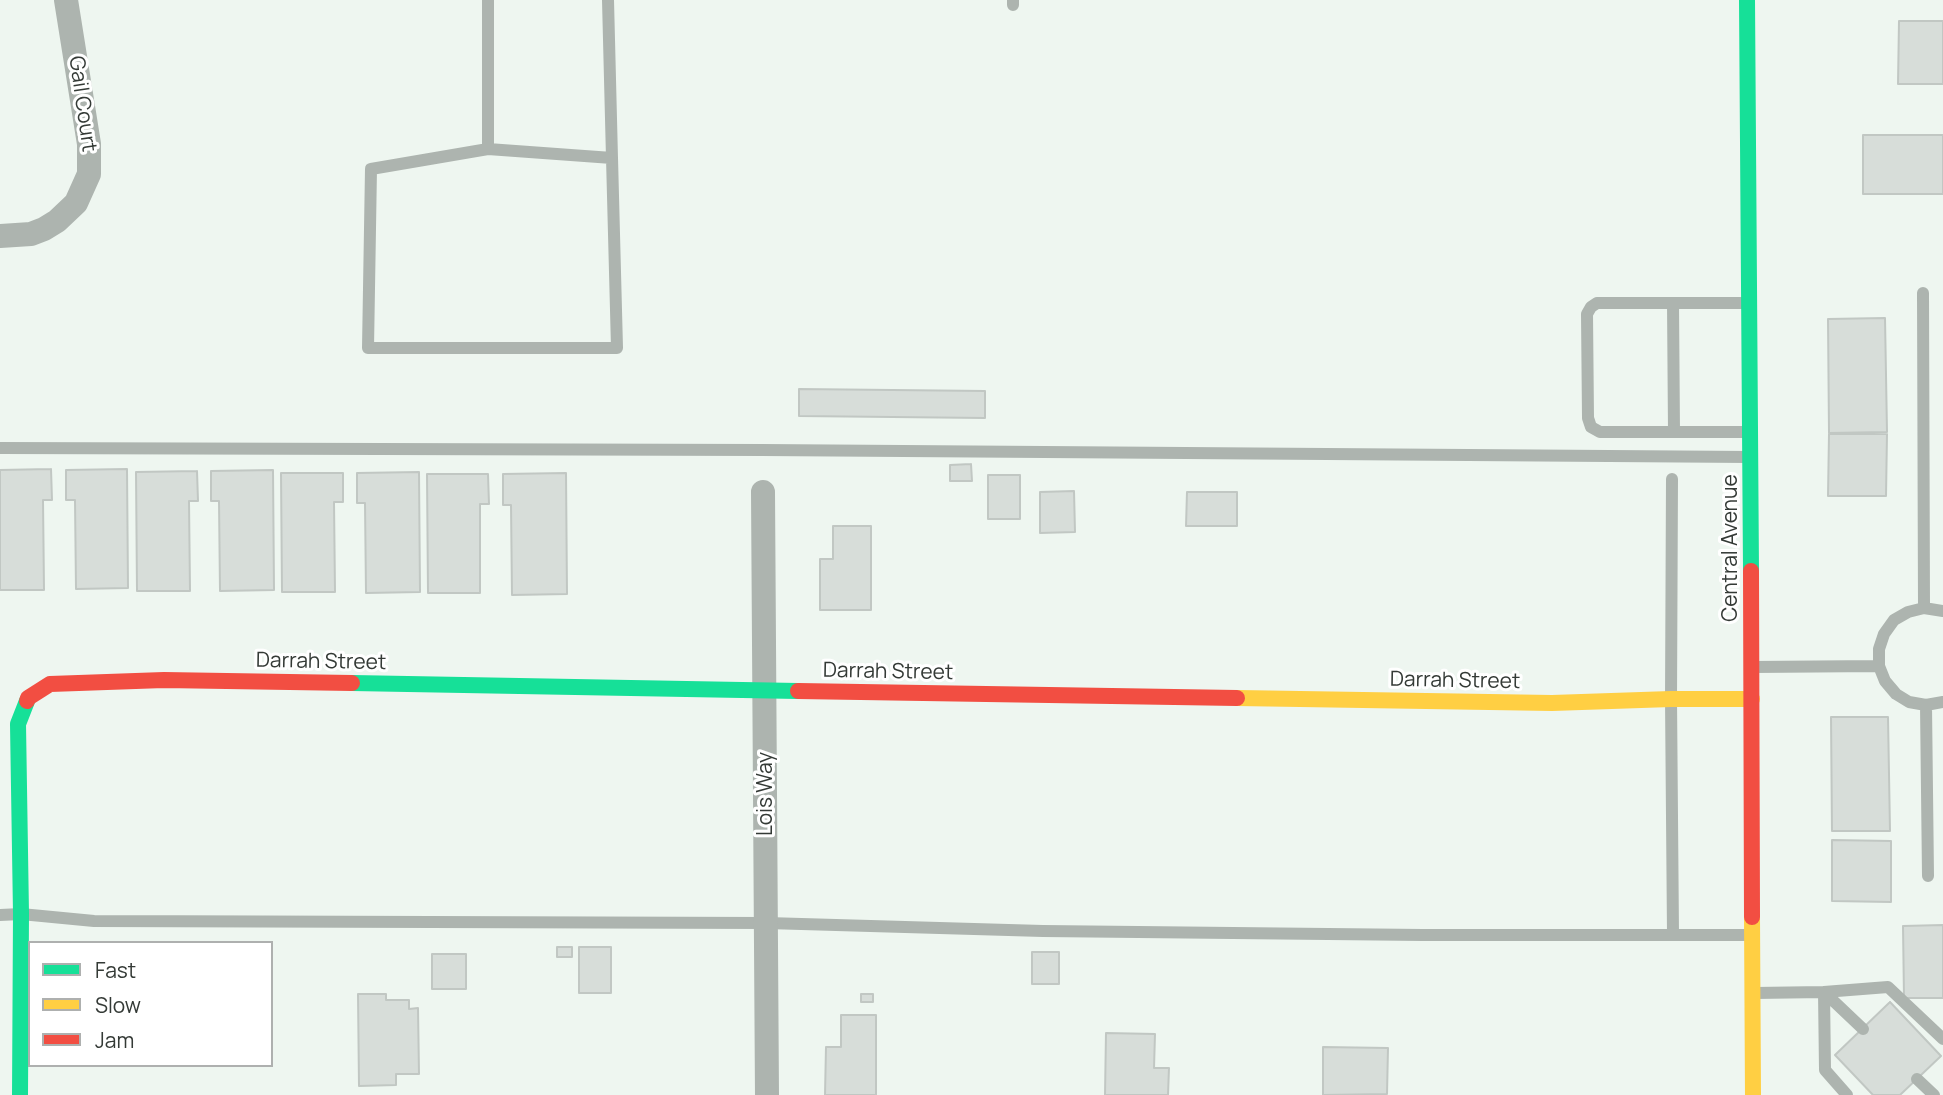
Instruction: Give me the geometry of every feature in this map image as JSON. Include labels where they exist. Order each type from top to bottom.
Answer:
[{"type":"street","name":"Gail Court","points":[[0,236],[31,234],[57,221],[76,203],[89,174],[89,144],[66,0]]},
{"type":"street","name":"Central Avenue","points":[[1747,0],[1753,1095]]},
{"type":"street","name":"Lois Way","points":[[763,492],[767,1095]]},
{"type":"street","name":"Darrah Street","points":[[20,914],[18,724],[28,698],[50,684],[164,680],[1552,703],[1752,699]]},
{"type":"street","points":[[20,914],[20,1095]]},
{"type":"lane","points":[[488,0],[488,149]]},
{"type":"lane","points":[[608,0],[617,348],[368,348],[370,169],[488,149],[612,158]]},
{"type":"lane","points":[[1923,293],[1924,608]]},
{"type":"lane","points":[[1750,303],[1597,303],[1587,314],[1588,418],[1591,427],[1600,432],[1751,432]]},
{"type":"lane","points":[[1673,303],[1675,432]]},
{"type":"lane","points":[[0,448],[1751,457]]},
{"type":"lane","points":[[1672,478],[1673,934]]},
{"type":"lane","points":[[1943,611],[1924,608],[1908,612],[1894,620],[1884,634],[1879,649],[1879,666],[1885,681],[1896,694],[1909,702],[1926,705],[1943,702]]},
{"type":"lane","points":[[1752,667],[1879,666]]},
{"type":"lane","points":[[1926,705],[1928,876]]},
{"type":"lane","points":[[0,915],[20,914],[94,921],[766,923],[1070,931],[1751,935]]},
{"type":"lane","points":[[1752,993],[1888,988],[1943,1039]]},
{"type":"lane","points":[[1824,992],[1863,1029]]},
{"type":"lane","points":[[1824,992],[1825,1070],[1847,1095]]},
{"type":"lane","points":[[1917,1079],[1934,1095]]},
{"type":"building","points":[[1899,21],[1943,21],[1943,84],[1898,84]]},
{"type":"building","points":[[1863,135],[1943,135],[1943,194],[1863,194]]},
{"type":"building","points":[[1885,318],[1887,432],[1829,433],[1828,319]]},
{"type":"building","points":[[799,389],[985,391],[985,418],[799,416]]},
{"type":"building","points":[[1829,434],[1887,434],[1886,496],[1828,496]]},
{"type":"building","points":[[971,464],[972,481],[950,481],[950,465]]},
{"type":"building","points":[[51,469],[52,500],[43,500],[44,590],[0,590],[0,470]]},
{"type":"building","points":[[127,469],[128,588],[76,589],[75,500],[66,500],[66,470]]},
{"type":"building","points":[[273,470],[274,590],[220,591],[219,501],[211,501],[211,471]]},
{"type":"building","points":[[197,471],[198,501],[189,501],[190,591],[137,591],[136,472]]},
{"type":"building","points":[[419,472],[420,592],[366,593],[365,503],[357,503],[357,473]]},
{"type":"building","points":[[281,473],[343,473],[343,502],[334,502],[335,592],[282,592]]},
{"type":"building","points":[[566,473],[567,594],[512,595],[511,505],[503,505],[503,474]]},
{"type":"building","points":[[427,474],[488,474],[489,504],[480,504],[480,593],[428,593]]},
{"type":"building","points":[[988,475],[1020,475],[1020,519],[988,519]]},
{"type":"building","points":[[1074,491],[1075,532],[1040,533],[1040,492]]},
{"type":"building","points":[[1187,492],[1237,492],[1237,526],[1186,526]]},
{"type":"building","points":[[833,526],[871,526],[871,610],[820,610],[820,559],[833,559]]},
{"type":"building","points":[[1831,717],[1888,717],[1890,831],[1832,831]]},
{"type":"building","points":[[1832,840],[1891,841],[1891,902],[1832,901]]},
{"type":"building","points":[[1943,925],[1943,998],[1904,998],[1903,926]]},
{"type":"building","points":[[557,947],[572,947],[572,957],[557,957]]},
{"type":"building","points":[[579,947],[611,947],[611,993],[579,993]]},
{"type":"building","points":[[1032,952],[1059,952],[1059,984],[1032,984]]},
{"type":"building","points":[[432,954],[466,954],[466,989],[432,989]]},
{"type":"building","points":[[358,994],[386,994],[386,1000],[409,1000],[409,1009],[418,1008],[419,1074],[396,1074],[396,1085],[359,1086]]},
{"type":"building","points":[[861,994],[873,994],[873,1002],[861,1002]]},
{"type":"building","points":[[1890,1002],[1941,1056],[1900,1095],[1873,1095],[1835,1055]]},
{"type":"building","points":[[841,1015],[876,1015],[876,1095],[825,1095],[826,1047],[841,1047]]},
{"type":"building","points":[[1106,1033],[1155,1034],[1154,1068],[1169,1068],[1168,1095],[1105,1095]]},
{"type":"building","points":[[1323,1047],[1388,1048],[1387,1094],[1323,1095]]},
{"type":"traffic: fast","points":[[1747,0],[1751,571]]},
{"type":"traffic: fast","points":[[352,683],[798,691]]},
{"type":"traffic: fast","points":[[20,1095],[18,724],[27,701]]},
{"type":"traffic: slow","points":[[1237,698],[1552,703],[1752,699]]},
{"type":"traffic: slow","points":[[1752,917],[1753,1095]]},
{"type":"traffic: jam","points":[[1751,571],[1752,917]]},
{"type":"traffic: jam","points":[[27,701],[50,684],[164,680],[352,683]]},
{"type":"traffic: jam","points":[[798,691],[1237,698]]}]
